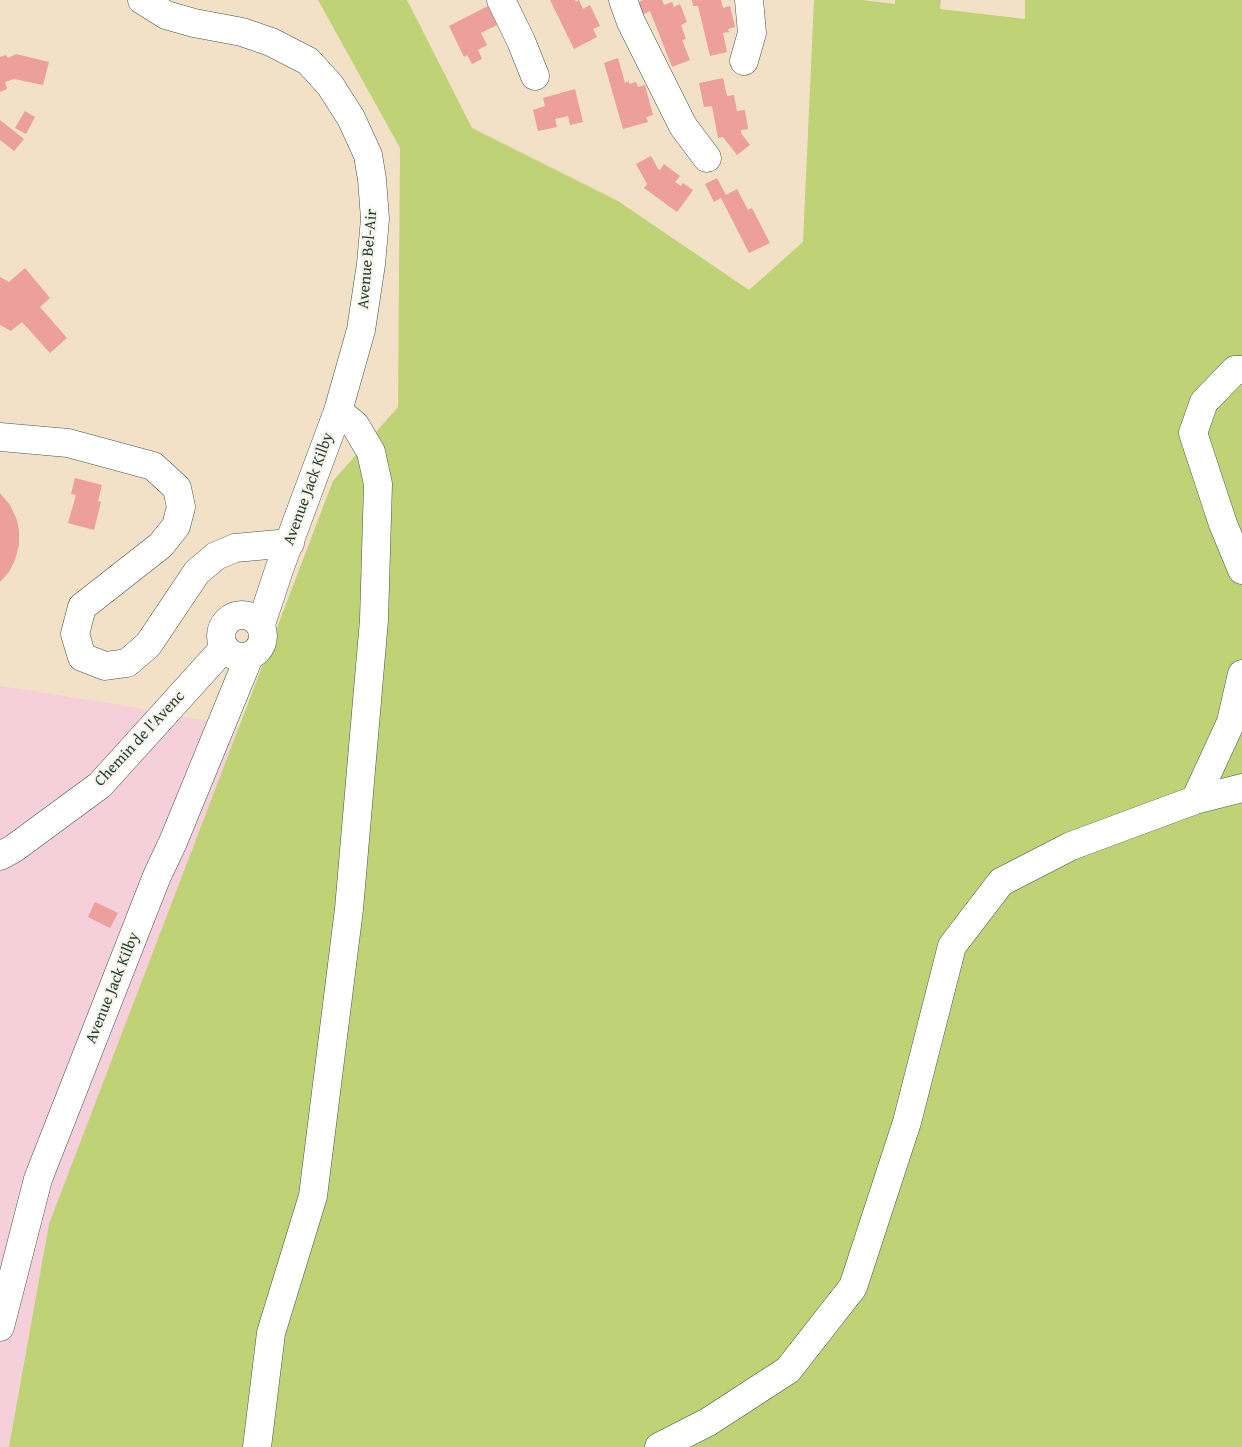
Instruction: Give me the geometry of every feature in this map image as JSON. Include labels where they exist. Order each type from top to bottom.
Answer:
[{"type":"street","name":"Avenue Bel-Air","points":[[142,0],[166,15],[194,23],[242,32],[271,42],[308,61],[330,85],[351,118],[368,155],[375,219],[371,264],[361,330],[338,411]]},
{"type":"street","points":[[501,0],[521,41],[535,76]]},
{"type":"street","points":[[623,0],[631,22],[683,126],[708,158]]},
{"type":"street","points":[[744,61],[752,33],[749,0]]},
{"type":"street","points":[[1242,370],[1235,370],[1204,402],[1193,433],[1223,524],[1242,570]]},
{"type":"street","name":"Avenue Jack Kilby","points":[[250,620],[285,555],[338,411]]},
{"type":"street","points":[[257,1447],[270,1333],[313,1196],[349,909],[373,629],[378,484],[371,452],[355,425],[338,411]]},
{"type":"street","points":[[0,437],[68,443],[153,466],[177,488],[182,507],[176,526],[161,545],[82,607],[75,634],[82,657],[105,666],[126,662],[148,645],[197,572],[216,556],[235,548],[285,555]]},
{"type":"street","name":"Avenue Jack Kilby","points":[[234,616],[250,620],[264,637],[259,649],[236,652],[221,633],[227,620],[234,616]]},
{"type":"street","name":"Avenue Jack Kilby","points":[[0,1327],[38,1179],[157,876],[174,842],[236,652]]},
{"type":"street","name":"Chemin de l'Avenc","points":[[0,856],[13,850],[100,785],[236,652]]},
{"type":"street","points":[[1195,800],[1231,722],[1242,674]]},
{"type":"street","points":[[659,1447],[708,1422],[788,1370],[853,1287],[907,1122],[952,946],[1001,882],[1071,846],[1195,800],[1242,788]]},
{"type":"shaded area","points":[[0,686],[116,704],[239,727],[49,1224],[9,1447],[0,1447]]},
{"type":"green space","points":[[318,0],[407,0],[472,128],[618,201],[749,290],[803,242],[814,0],[862,0],[895,4],[895,0],[941,0],[940,9],[1025,19],[1025,0],[1242,0],[1242,1447],[9,1447],[49,1224],[333,481],[398,407],[400,148]]},
{"type":"building","points":[[550,0],[575,0],[576,2],[579,0],[583,9],[590,5],[600,26],[593,29],[597,37],[574,49]]},
{"type":"building","points":[[643,0],[662,0],[664,5],[672,2],[674,7],[680,4],[687,22],[681,25],[686,39],[682,40],[690,60],[672,67],[650,11],[642,15],[637,3]]},
{"type":"building","points":[[692,0],[721,0],[723,8],[730,6],[735,27],[728,29],[729,32],[723,33],[727,52],[710,56],[698,6],[693,6]]},
{"type":"building","points":[[488,6],[497,25],[481,33],[487,45],[478,50],[482,59],[472,64],[467,55],[464,57],[449,26]]},
{"type":"building","points":[[16,54],[49,62],[43,85],[14,79],[5,82],[7,89],[0,92],[0,57],[6,55],[8,58]]},
{"type":"building","points":[[618,58],[625,83],[629,81],[629,84],[636,82],[638,87],[645,85],[653,115],[646,117],[648,122],[623,129],[604,63]]},
{"type":"building","points":[[723,78],[727,96],[734,95],[737,111],[745,110],[748,129],[741,130],[741,133],[750,145],[737,155],[723,137],[718,138],[712,106],[704,107],[699,83]]},
{"type":"building","points":[[575,89],[583,122],[570,125],[568,116],[555,119],[557,127],[538,131],[533,110],[545,106],[543,98]]},
{"type":"building","points":[[25,111],[35,117],[26,134],[15,128]]},
{"type":"building","points":[[0,120],[24,139],[14,151],[0,140]]},
{"type":"building","points":[[651,156],[658,169],[660,170],[664,164],[680,176],[675,182],[681,186],[683,183],[693,190],[677,212],[644,188],[647,184],[636,164]]},
{"type":"building","points":[[717,178],[726,195],[737,189],[748,210],[752,208],[770,243],[749,253],[721,198],[714,202],[705,184]]},
{"type":"building","points":[[25,268],[50,298],[40,307],[67,338],[50,353],[22,322],[11,331],[0,325],[0,277],[9,282]]},
{"type":"building","points":[[75,478],[102,485],[98,501],[101,502],[94,530],[68,523],[76,495],[71,494]]},
{"type":"building","points":[[0,493],[10,505],[17,520],[19,545],[9,572],[0,582]]},
{"type":"building","points":[[95,902],[118,913],[110,928],[88,917]]}]
